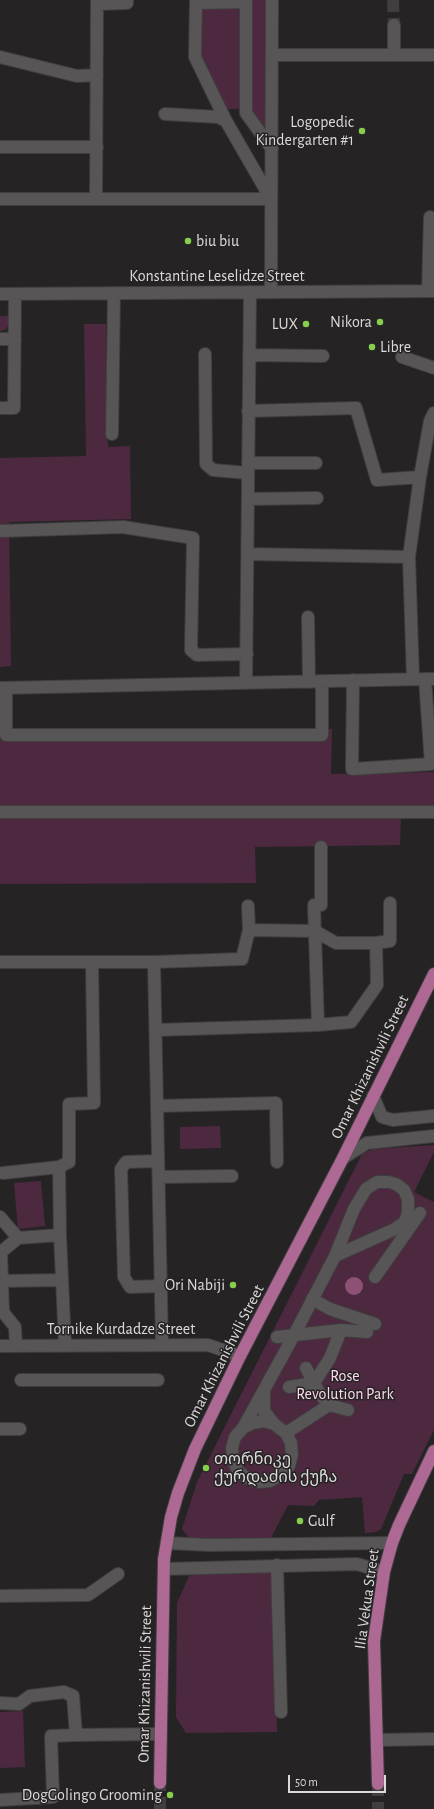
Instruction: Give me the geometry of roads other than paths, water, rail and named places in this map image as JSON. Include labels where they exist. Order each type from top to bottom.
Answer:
[{"type":"main road","name":"Omar Khizanishvili Street","points":[[160,1783],[164,1569],[171,1517],[178,1493],[195,1449],[240,1356],[343,1158],[433,978]]},
{"type":"main road","name":"Ilia Vekua Street","points":[[378,1784],[378,1740],[374,1640],[384,1572],[392,1543],[411,1497],[434,1451]]},
{"type":"street","points":[[96,199],[97,2],[127,3],[127,0]]},
{"type":"street","points":[[271,292],[272,0]]},
{"type":"street","points":[[271,199],[226,121],[195,57],[196,2],[246,1],[246,113],[272,149]]},
{"type":"street","points":[[394,25],[394,55]]},
{"type":"street","points":[[272,55],[434,55]]},
{"type":"street","points":[[0,57],[77,76],[97,76]]},
{"type":"street","points":[[165,114],[218,117],[226,121]]},
{"type":"street","points":[[0,147],[97,147]]},
{"type":"street","points":[[0,199],[271,199]]},
{"type":"street","points":[[430,217],[431,291]]},
{"type":"street","name":"Konstantine Leselidze Street","points":[[0,294],[431,291]]},
{"type":"street","points":[[246,683],[250,292]]},
{"type":"street","points":[[112,434],[114,293]]},
{"type":"street","points":[[0,408],[14,408],[15,294]]},
{"type":"street","points":[[0,339],[14,339]]},
{"type":"street","points":[[205,354],[206,464],[213,470],[316,463]]},
{"type":"street","points":[[249,355],[323,356]]},
{"type":"street","points":[[402,357],[434,368]]},
{"type":"street","points":[[248,412],[356,408],[377,480],[420,477]]},
{"type":"street","points":[[353,680],[352,769],[431,764],[424,679],[409,557],[420,477],[430,420],[434,413]]},
{"type":"street","points":[[248,499],[317,498]]},
{"type":"street","points":[[0,531],[124,527],[193,538],[191,650],[197,655],[247,654]]},
{"type":"street","points":[[248,554],[409,557]]},
{"type":"street","points":[[308,617],[308,682]]},
{"type":"street","points":[[322,681],[322,735],[6,735],[3,688],[308,682],[322,681],[353,680],[424,679]]},
{"type":"street","points":[[0,812],[434,812]]},
{"type":"street","points":[[318,1025],[314,930],[318,905],[321,847]]},
{"type":"street","points":[[249,930],[314,930],[336,943],[376,943],[390,941],[390,903]]},
{"type":"street","points":[[0,962],[154,962],[242,959],[249,930],[248,906]]},
{"type":"street","points":[[156,1030],[318,1025],[351,1022],[377,985],[376,943]]},
{"type":"street","points":[[3,1172],[59,1167],[69,1162],[70,1104],[94,1103],[92,962]]},
{"type":"street","points":[[154,962],[162,1345]]},
{"type":"street","points":[[373,1096],[382,1117],[393,1120],[434,1116]]},
{"type":"street","points":[[157,1106],[276,1103],[277,1162]]},
{"type":"street","points":[[343,1158],[367,1143],[434,1136]]},
{"type":"street","points":[[158,1161],[126,1162],[121,1169],[124,1277],[130,1286],[161,1286]]},
{"type":"street","points":[[59,1167],[60,1235],[65,1345]]},
{"type":"street","points":[[159,1177],[232,1176]]},
{"type":"street","points":[[265,1387],[264,1411],[274,1424],[286,1433],[291,1443],[292,1455],[289,1466],[281,1475],[270,1481],[259,1482],[247,1478],[238,1471],[233,1460],[232,1448],[236,1437],[243,1428],[265,1387],[293,1337],[335,1256],[354,1209],[366,1189],[377,1182],[388,1182],[396,1184],[404,1190],[408,1199],[408,1212],[405,1222],[395,1229],[335,1256]]},
{"type":"street","points":[[375,1277],[420,1213]]},
{"type":"street","points":[[0,1218],[18,1238]]},
{"type":"street","points":[[16,1346],[15,1327],[3,1312],[1,1252],[18,1238],[60,1235]]},
{"type":"street","points":[[2,1281],[62,1280]]},
{"type":"street","points":[[277,1338],[371,1328],[349,1312],[330,1309],[312,1299]]},
{"type":"street","points":[[289,1387],[314,1383],[330,1358],[341,1330]]},
{"type":"street","name":"Tornike Kurdadze Street","points":[[0,1346],[208,1345],[240,1356]]},
{"type":"street","points":[[306,1368],[320,1394],[329,1405],[348,1410]]},
{"type":"street","points":[[21,1380],[158,1380]]},
{"type":"street","points":[[286,1433],[329,1405]]},
{"type":"street","points":[[243,1428],[253,1423],[264,1421],[274,1424]]},
{"type":"street","points":[[0,1429],[20,1429]]},
{"type":"street","points":[[167,1543],[209,1545],[392,1543]]},
{"type":"street","points":[[164,1569],[357,1564],[384,1572]]},
{"type":"street","points":[[277,1565],[281,1712]]},
{"type":"street","points":[[0,1596],[88,1595],[118,1574]]},
{"type":"street","points":[[0,1703],[19,1704],[30,1696],[64,1692],[73,1696],[76,1735]]},
{"type":"street","points":[[0,1800],[53,1797],[51,1736],[160,1734]]},
{"type":"street","points":[[378,1740],[434,1739]]},
{"type":"tunnel","points":[[393,0],[394,25]]},
{"type":"tunnel","points":[[160,1783],[160,1809]]},
{"type":"tunnel","points":[[378,1784],[378,1809]]},
{"type":"place","name":"Logopedic Kindergarten #1","points":[[362,131]]},
{"type":"place","name":"biu biu","points":[[188,241]]},
{"type":"place","name":"Nikora","points":[[380,322]]},
{"type":"place","name":"LUX","points":[[306,324]]},
{"type":"place","name":"Libre","points":[[372,347]]},
{"type":"place","name":"Ori Nabiji","points":[[233,1285]]},
{"type":"place","name":"თორნიკე ქურდაძის ქუჩა","points":[[206,1468]]},
{"type":"place","name":"Gulf","points":[[300,1521]]},
{"type":"place","name":"DogGolingo Grooming","points":[[170,1795]]},
{"type":"park label","name":"Rose Revolution Park","points":[[345,1385]]}]
